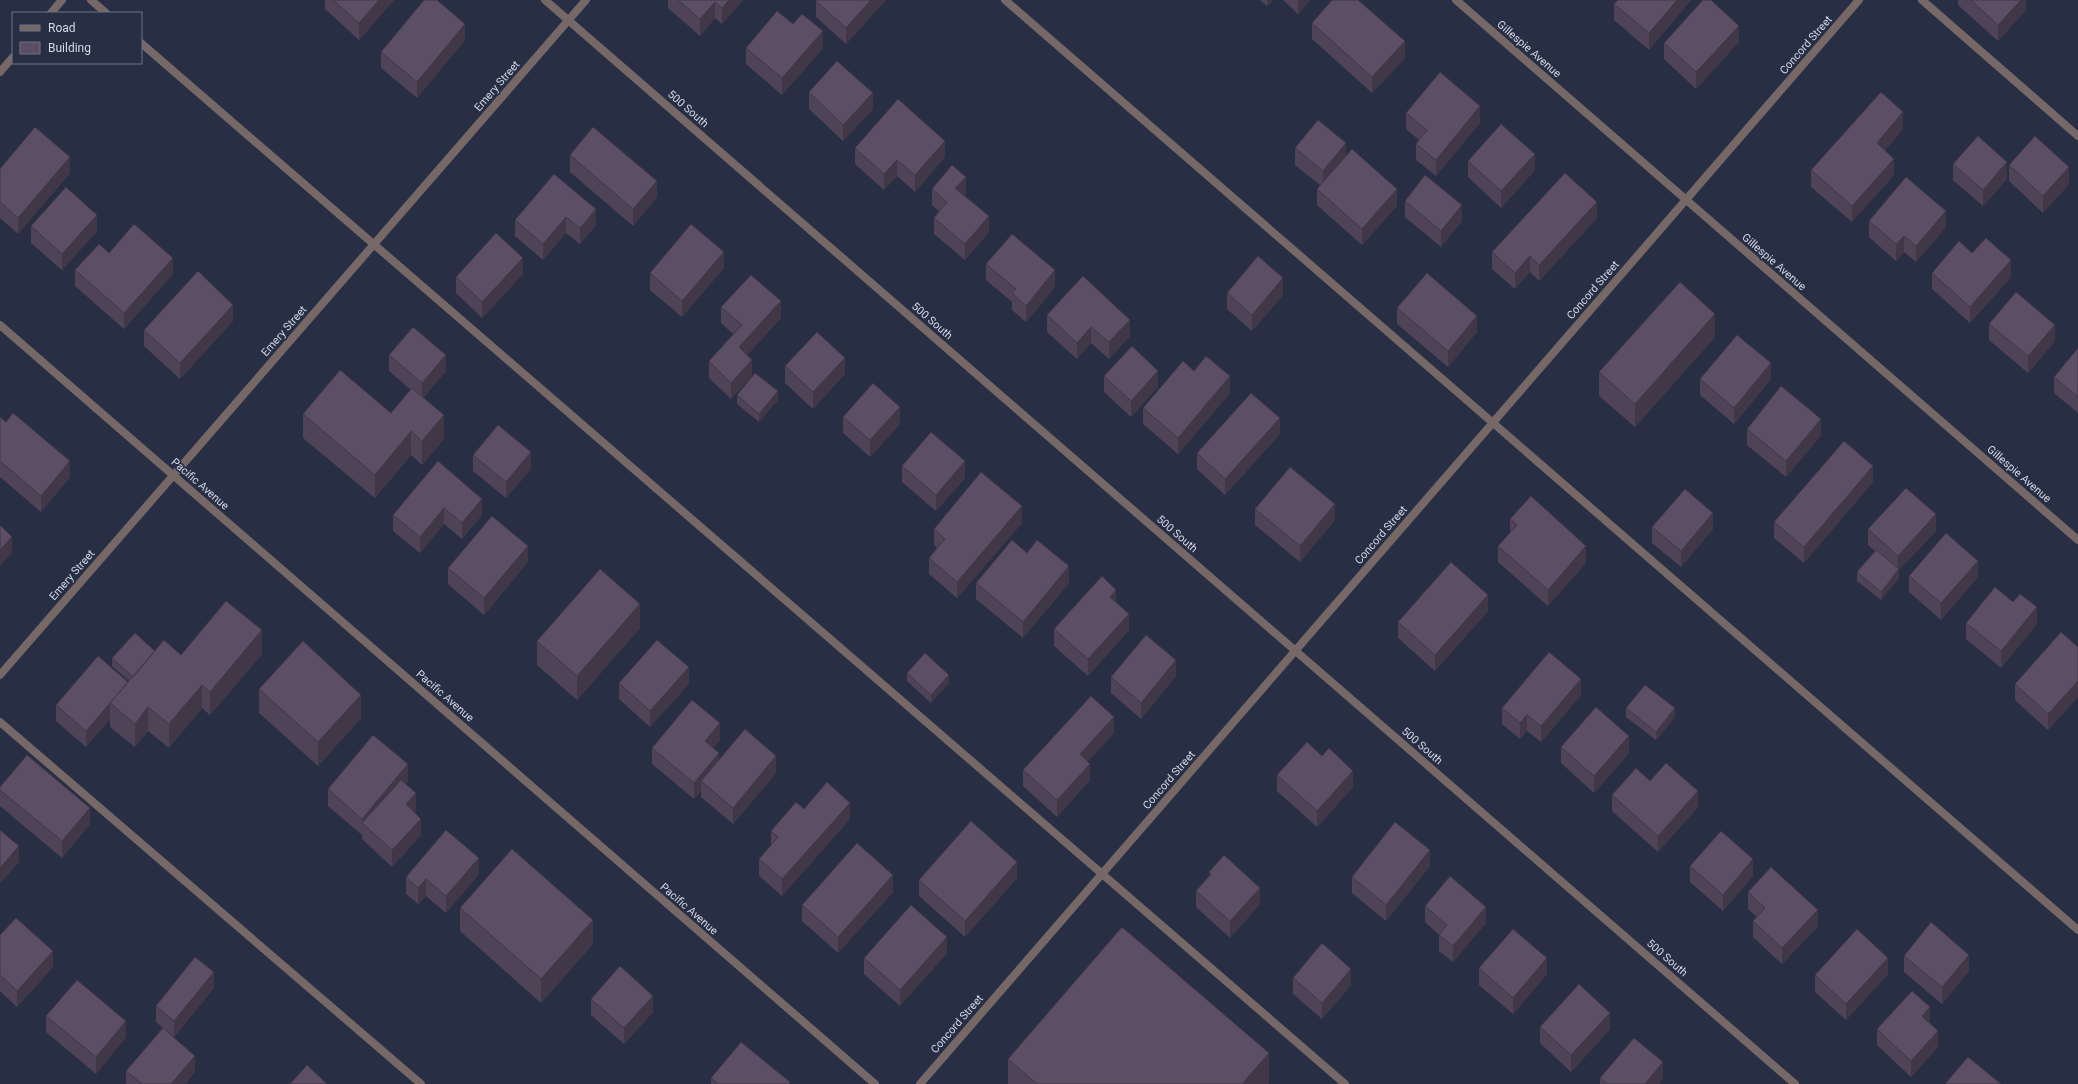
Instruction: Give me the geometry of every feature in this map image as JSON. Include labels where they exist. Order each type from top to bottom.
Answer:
[{"type":"street","points":[[52,12],[62,0]]},
{"type":"street","points":[[90,0],[105,12]]},
{"type":"street","name":"500 South","points":[[545,0],[1795,1084]]},
{"type":"street","name":"Emery Street","points":[[0,675],[586,0]]},
{"type":"street","points":[[1005,0],[2078,930]]},
{"type":"street","name":"Gillespie Avenue","points":[[1456,0],[2078,540]]},
{"type":"street","name":"Concord Street","points":[[920,1084],[1859,0]]},
{"type":"street","points":[[1922,0],[2078,136]]},
{"type":"street","points":[[142,44],[1345,1084]]},
{"type":"street","points":[[0,72],[12,58]]},
{"type":"street","name":"Pacific Avenue","points":[[0,325],[875,1084]]},
{"type":"street","points":[[0,722],[421,1084]]},
{"type":"building","points":[[333,0],[379,0],[359,23]]},
{"type":"building","points":[[424,0],[437,0],[465,24],[417,82],[381,52]]},
{"type":"building","points":[[678,0],[729,0],[722,8],[715,2],[700,19]]},
{"type":"building","points":[[871,0],[846,28],[816,1]]},
{"type":"building","points":[[1332,0],[1358,0],[1405,41],[1372,77],[1312,23]]},
{"type":"building","points":[[1618,0],[1677,0],[1649,33],[1614,4]]},
{"type":"building","points":[[1703,0],[1711,0],[1739,26],[1696,72],[1664,43]]},
{"type":"building","points":[[1971,0],[2021,0],[1998,25]]},
{"type":"building","points":[[777,11],[793,24],[802,14],[823,31],[782,78],[746,48]]},
{"type":"building","points":[[837,61],[873,93],[843,125],[809,92]]},
{"type":"building","points":[[1440,72],[1480,106],[1436,160],[1416,144],[1427,130],[1406,113]]},
{"type":"building","points":[[1881,92],[1903,112],[1877,143],[1894,159],[1852,206],[1811,170]]},
{"type":"building","points":[[898,99],[945,141],[915,175],[897,160],[884,174],[855,148]]},
{"type":"building","points":[[1318,120],[1346,143],[1323,171],[1295,148]]},
{"type":"building","points":[[1501,124],[1535,154],[1501,191],[1468,161]]},
{"type":"building","points":[[35,127],[70,157],[18,218],[0,202],[0,169]]},
{"type":"building","points":[[593,127],[657,181],[633,209],[570,155]]},
{"type":"building","points":[[1978,136],[2007,162],[1983,190],[1953,164]]},
{"type":"building","points":[[2035,136],[2069,167],[2043,196],[2009,165]]},
{"type":"building","points":[[1352,149],[1397,189],[1362,229],[1317,189]]},
{"type":"building","points":[[952,165],[966,177],[955,188],[989,216],[965,244],[934,218],[947,202],[932,189]]},
{"type":"building","points":[[1565,173],[1597,202],[1539,265],[1530,256],[1515,273],[1492,252]]},
{"type":"building","points":[[554,174],[596,209],[580,228],[566,217],[543,244],[515,220]]},
{"type":"building","points":[[1425,175],[1462,205],[1441,231],[1405,201]]},
{"type":"building","points":[[1906,177],[1946,211],[1916,246],[1904,236],[1896,244],[1869,221]]},
{"type":"building","points":[[66,187],[97,215],[62,254],[31,226]]},
{"type":"building","points":[[134,224],[173,258],[124,313],[75,270],[99,244],[109,253]]},
{"type":"building","points":[[691,224],[724,252],[682,301],[650,273]]},
{"type":"building","points":[[496,233],[523,258],[482,302],[456,277]]},
{"type":"building","points":[[1012,234],[1055,270],[1026,306],[1012,293],[1016,289],[986,264]]},
{"type":"building","points":[[1986,238],[2011,260],[1970,307],[1932,273],[1959,241],[1972,253]]},
{"type":"building","points":[[1258,256],[1283,278],[1252,315],[1227,293]]},
{"type":"building","points":[[198,271],[233,305],[180,363],[144,330]]},
{"type":"building","points":[[1427,273],[1477,316],[1448,351],[1397,308]]},
{"type":"building","points":[[751,275],[781,301],[739,347],[752,360],[731,383],[709,361],[742,325],[721,307]]},
{"type":"building","points":[[1083,276],[1130,320],[1109,342],[1091,327],[1077,343],[1047,315]]},
{"type":"building","points":[[1680,282],[1715,314],[1635,404],[1599,372]]},
{"type":"building","points":[[2016,292],[2055,325],[2028,356],[1989,324]]},
{"type":"building","points":[[413,327],[446,355],[422,383],[389,355]]},
{"type":"building","points":[[817,332],[845,358],[813,392],[785,366]]},
{"type":"building","points":[[1737,335],[1771,363],[1734,408],[1700,379]]},
{"type":"building","points":[[1132,346],[1158,371],[1131,401],[1104,376]]},
{"type":"building","points":[[2078,348],[2078,397],[2054,377]]},
{"type":"building","points":[[1206,356],[1230,376],[1178,438],[1143,408],[1183,361],[1194,371]]},
{"type":"building","points":[[340,370],[391,413],[412,388],[444,415],[422,441],[411,431],[375,475],[303,414]]},
{"type":"building","points":[[755,373],[778,391],[759,414],[737,395]]},
{"type":"building","points":[[873,383],[900,407],[870,440],[843,417]]},
{"type":"building","points":[[1781,386],[1821,419],[1786,461],[1747,429]]},
{"type":"building","points":[[1251,393],[1280,418],[1225,479],[1197,453]]},
{"type":"building","points":[[13,413],[70,461],[41,496],[0,461],[0,417],[6,422]]},
{"type":"building","points":[[498,425],[531,452],[506,482],[473,455]]},
{"type":"building","points":[[931,432],[965,461],[936,495],[902,466]]},
{"type":"building","points":[[1844,441],[1873,466],[1804,547],[1774,522]]},
{"type":"building","points":[[438,461],[482,499],[462,523],[444,508],[420,537],[393,515]]},
{"type":"building","points":[[1290,467],[1335,504],[1300,546],[1255,509]]},
{"type":"building","points":[[981,472],[1022,506],[957,582],[929,558],[945,539],[934,529]]},
{"type":"building","points":[[1906,488],[1936,514],[1898,556],[1868,529]]},
{"type":"building","points":[[1685,489],[1713,513],[1681,551],[1652,527]]},
{"type":"building","points":[[1531,496],[1586,546],[1548,590],[1498,546],[1517,525],[1510,519]]},
{"type":"building","points":[[492,516],[528,546],[484,598],[448,568]]},
{"type":"building","points":[[0,525],[12,537],[0,550]]},
{"type":"building","points":[[1946,533],[1978,561],[1941,603],[1909,576]]},
{"type":"building","points":[[1012,540],[1027,553],[1037,540],[1069,566],[1023,622],[976,583]]},
{"type":"building","points":[[1876,550],[1899,569],[1881,592],[1857,572]]},
{"type":"building","points":[[1451,562],[1488,595],[1435,655],[1398,622]]},
{"type":"building","points":[[600,569],[640,604],[577,676],[537,641]]},
{"type":"building","points":[[1102,576],[1116,590],[1110,597],[1129,614],[1088,659],[1054,629]]},
{"type":"building","points":[[1995,587],[2013,602],[2020,594],[2037,607],[2001,651],[1966,623]]},
{"type":"building","points":[[226,601],[262,630],[210,692],[202,685],[169,724],[148,707],[135,724],[110,703],[164,640],[181,655]]},
{"type":"building","points":[[2061,632],[2078,647],[2078,681],[2048,714],[2015,684]]},
{"type":"building","points":[[135,633],[155,651],[133,677],[112,658]]},
{"type":"building","points":[[1146,635],[1176,660],[1141,703],[1111,677]]},
{"type":"building","points":[[657,640],[689,667],[650,711],[619,683]]},
{"type":"building","points":[[303,641],[361,695],[318,742],[259,689]]},
{"type":"building","points":[[1549,652],[1581,679],[1541,726],[1527,715],[1520,723],[1502,708]]},
{"type":"building","points":[[925,653],[949,675],[931,695],[907,673]]},
{"type":"building","points":[[98,656],[128,682],[86,731],[56,705]]},
{"type":"building","points":[[1645,685],[1675,708],[1656,732],[1626,708]]},
{"type":"building","points":[[1091,696],[1114,717],[1080,754],[1090,764],[1057,800],[1023,770]]},
{"type":"building","points":[[692,700],[720,723],[705,741],[719,753],[694,783],[652,748]]},
{"type":"building","points":[[1596,707],[1629,736],[1594,776],[1561,747]]},
{"type":"building","points":[[745,729],[776,756],[733,808],[701,781]]},
{"type":"building","points":[[373,735],[408,764],[362,819],[328,789]]},
{"type":"building","points":[[1307,742],[1322,756],[1329,748],[1353,771],[1317,811],[1277,775]]},
{"type":"building","points":[[27,755],[90,808],[62,841],[0,790],[0,787]]},
{"type":"building","points":[[1666,763],[1698,791],[1658,836],[1612,795],[1636,768],[1650,781]]},
{"type":"building","points":[[401,780],[416,793],[406,804],[421,819],[392,850],[362,823]]},
{"type":"building","points":[[827,782],[850,803],[782,879],[759,859],[778,837],[771,831],[796,802],[804,809]]},
{"type":"building","points":[[971,821],[1017,862],[965,921],[919,880]]},
{"type":"building","points":[[1395,822],[1430,850],[1386,905],[1352,877]]},
{"type":"building","points":[[0,830],[19,846],[0,868]]},
{"type":"building","points":[[446,830],[479,858],[446,896],[426,879],[418,888],[406,877]]},
{"type":"building","points":[[1721,831],[1753,859],[1723,895],[1690,866]]},
{"type":"building","points":[[857,843],[893,875],[838,937],[802,905]]},
{"type":"building","points":[[512,849],[593,920],[541,979],[460,908]]},
{"type":"building","points":[[1224,855],[1260,888],[1230,921],[1196,891],[1211,874],[1209,872]]},
{"type":"building","points":[[1771,867],[1818,910],[1782,948],[1753,921],[1765,908],[1748,892]]},
{"type":"building","points":[[1450,876],[1486,907],[1453,946],[1439,935],[1447,925],[1425,906]]},
{"type":"building","points":[[911,905],[947,937],[900,990],[864,958]]},
{"type":"building","points":[[16,918],[53,951],[17,991],[0,975],[0,935]]},
{"type":"building","points":[[1931,922],[1969,955],[1942,987],[1904,956]]},
{"type":"building","points":[[1122,927],[1269,1053],[1242,1084],[1037,1084],[1008,1059]]},
{"type":"building","points":[[1513,929],[1547,958],[1513,998],[1479,968]]},
{"type":"building","points":[[1857,929],[1888,958],[1846,1004],[1815,975]]},
{"type":"building","points":[[1322,943],[1351,969],[1322,1003],[1293,978]]},
{"type":"building","points":[[195,957],[214,972],[174,1021],[156,1006]]},
{"type":"building","points":[[620,966],[653,996],[624,1028],[591,999]]},
{"type":"building","points":[[77,980],[126,1021],[96,1057],[46,1016]]},
{"type":"building","points":[[1579,984],[1610,1013],[1571,1055],[1540,1027]]},
{"type":"building","points":[[1912,991],[1930,1007],[1922,1016],[1938,1031],[1911,1061],[1877,1029]]},
{"type":"building","points":[[163,1028],[195,1056],[171,1084],[142,1084],[126,1071]]},
{"type":"building","points":[[1634,1038],[1663,1062],[1645,1084],[1607,1084],[1600,1078]]},
{"type":"building","points":[[741,1042],[790,1082],[789,1084],[718,1084],[711,1078]]},
{"type":"building","points":[[1968,1057],[2001,1084],[1945,1084]]},
{"type":"building","points":[[307,1065],[327,1084],[290,1084]]}]
